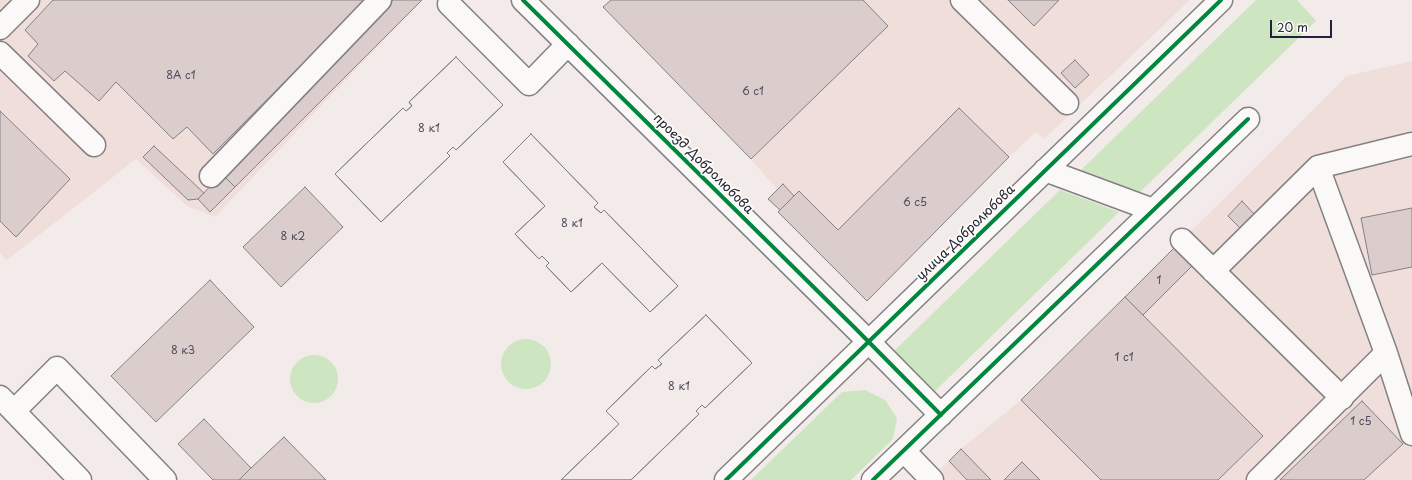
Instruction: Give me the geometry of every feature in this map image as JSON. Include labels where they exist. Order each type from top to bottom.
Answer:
[{"type":"street","points":[[0,28],[28,0]]},
{"type":"street","points":[[211,176],[380,0]]},
{"type":"street","name":"проезд Добролюбова","points":[[523,0],[941,415]]},
{"type":"street","points":[[962,0],[1067,103]]},
{"type":"street","name":"улица Добролюбова","points":[[726,480],[1221,0]]},
{"type":"street","points":[[447,6],[529,84],[568,44]]},
{"type":"street","points":[[0,53],[94,145]]},
{"type":"street","points":[[874,480],[1248,120]]},
{"type":"street","points":[[1213,271],[1318,167],[1412,144]]},
{"type":"street","points":[[1318,167],[1386,353],[1412,434]]},
{"type":"street","points":[[1045,170],[1153,210]]},
{"type":"street","points":[[1182,240],[1342,398]]},
{"type":"street","points":[[1258,480],[1386,353]]},
{"type":"street","points":[[80,480],[7,404],[58,368],[165,480]]},
{"type":"street","points":[[904,451],[932,480]]},
{"type":"shaded area","points":[[0,0],[422,0],[215,217],[187,206],[136,159],[7,260],[0,253]]},
{"type":"shaded area","points":[[611,0],[1190,0],[1044,139],[1036,132],[1009,157],[867,301],[778,212],[780,210],[768,199],[777,189]]},
{"type":"shaded area","points":[[1412,61],[1412,480],[929,480],[961,449],[1021,400],[1347,76]]},
{"type":"green space","points":[[1256,0],[1297,0],[1316,21],[1139,193],[1080,171]]},
{"type":"green space","points":[[1060,190],[1119,212],[935,391],[922,385],[900,363],[895,350]]},
{"type":"green space","points":[[526,339],[535,341],[544,346],[549,355],[551,364],[549,373],[544,382],[535,387],[526,389],[517,387],[508,382],[503,373],[501,364],[503,355],[508,346],[517,341]]},
{"type":"green space","points":[[314,355],[323,357],[331,362],[336,370],[338,379],[336,388],[331,396],[323,401],[314,403],[305,401],[297,396],[292,388],[290,379],[292,370],[297,362],[305,357]]},
{"type":"green space","points":[[865,390],[885,400],[897,418],[893,439],[851,480],[751,480],[842,392]]},
{"type":"building","points":[[53,0],[366,0],[213,154],[187,127],[173,139],[116,82],[99,101],[65,71],[54,81],[28,56],[38,44],[25,30]]},
{"type":"building","points":[[393,0],[422,0],[235,187],[222,174]]},
{"type":"building","points":[[611,0],[863,0],[888,26],[751,159],[603,7]]},
{"type":"building","points":[[1008,0],[1059,0],[1034,26]]},
{"type":"building","points":[[456,57],[503,105],[456,150],[453,147],[447,153],[450,156],[381,222],[335,174],[403,108],[406,111],[412,106],[409,102]]},
{"type":"building","points":[[456,57],[503,105],[456,150],[453,147],[447,153],[450,156],[381,222],[335,174],[403,108],[406,111],[412,106],[409,102]]},
{"type":"building","points":[[1075,60],[1089,75],[1075,88],[1061,73]]},
{"type":"building","points":[[959,108],[1009,157],[867,301],[778,212],[799,191],[838,230]]},
{"type":"building","points":[[0,111],[70,179],[16,237],[0,221]]},
{"type":"building","points":[[531,134],[598,203],[594,207],[601,213],[604,210],[678,286],[650,312],[602,263],[571,292],[546,266],[549,263],[542,256],[539,259],[515,234],[545,206],[503,162]]},
{"type":"building","points":[[531,134],[598,203],[594,207],[601,213],[604,210],[678,286],[650,312],[602,263],[571,292],[546,266],[549,263],[542,256],[539,259],[515,234],[545,206],[503,162]]},
{"type":"building","points":[[154,146],[204,193],[198,199],[188,200],[143,157]]},
{"type":"building","points":[[222,174],[235,187],[210,212],[198,199]]},
{"type":"building","points":[[783,184],[794,196],[780,210],[768,199]]},
{"type":"building","points":[[305,187],[343,227],[281,287],[243,247]]},
{"type":"building","points":[[1242,201],[1254,214],[1240,228],[1228,216]]},
{"type":"building","points":[[1412,208],[1412,267],[1372,275],[1361,218]]},
{"type":"building","points":[[1176,246],[1194,264],[1143,315],[1125,297]]},
{"type":"building","points":[[210,280],[254,327],[156,422],[111,376]]},
{"type":"building","points":[[1125,297],[1263,436],[1218,480],[1101,480],[1021,400]]},
{"type":"building","points":[[706,315],[752,363],[705,408],[702,405],[696,411],[699,414],[631,480],[561,480],[619,424],[606,411],[652,366],[655,369],[662,364],[658,360]]},
{"type":"building","points":[[706,315],[752,363],[705,408],[702,405],[696,411],[699,414],[631,480],[561,480],[619,424],[606,411],[652,366],[655,369],[662,364],[658,360]]},
{"type":"building","points":[[1362,401],[1403,444],[1364,480],[1280,480]]},
{"type":"building","points":[[204,419],[251,468],[239,480],[213,480],[178,444]]},
{"type":"building","points":[[284,437],[326,480],[239,480],[251,468]]},
{"type":"building","points":[[961,449],[991,480],[967,480],[949,461]]},
{"type":"building","points":[[1022,462],[1040,480],[1004,480]]},
{"type":"cycle path","points":[[523,0],[941,415]]},
{"type":"cycle path","points":[[726,480],[1221,0]]},
{"type":"cycle path","points":[[873,480],[1248,119]]}]
